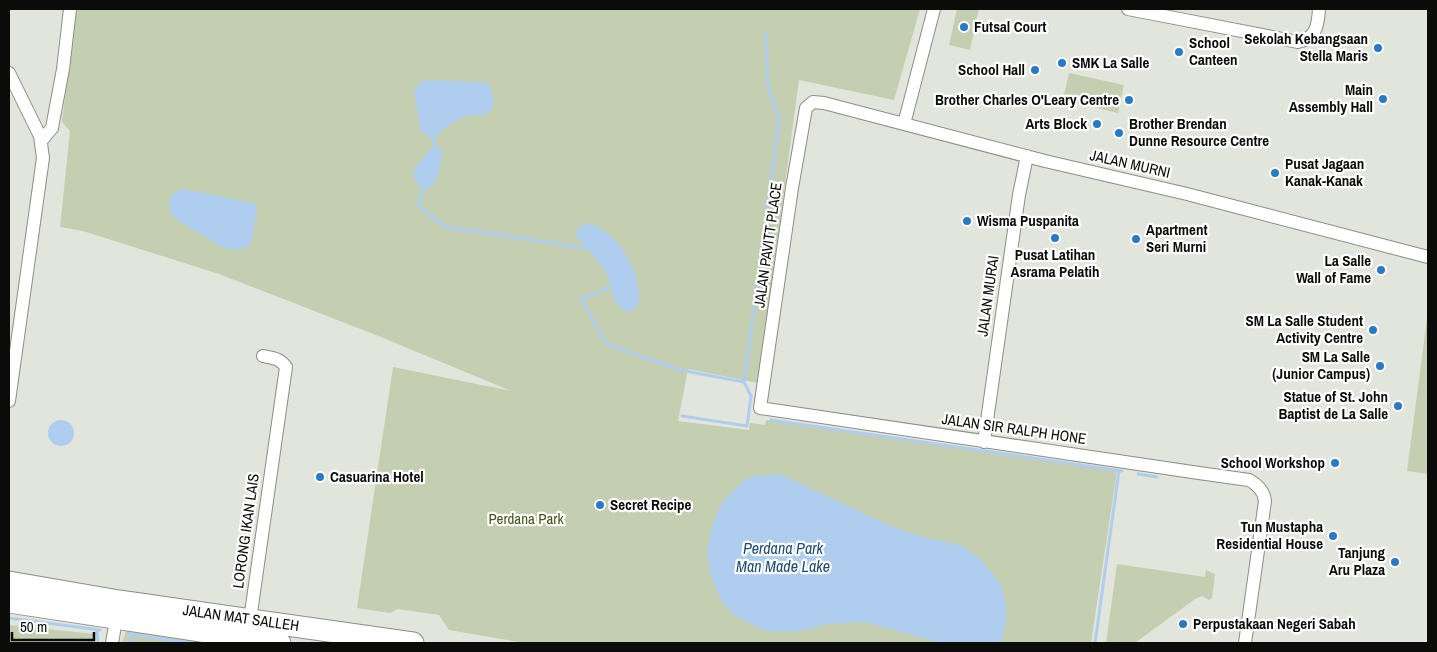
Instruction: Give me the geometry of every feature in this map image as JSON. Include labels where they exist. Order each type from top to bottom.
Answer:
[{"type":"main road","name":"JALAN MAT SALLEH","points":[[9,582],[118,610],[280,643]]},
{"type":"main road","name":"JALAN MAT SALLEH","points":[[9,602],[250,620],[413,643]]},
{"type":"street","points":[[41,142],[52,128],[63,69],[70,9]]},
{"type":"street","points":[[904,124],[934,9]]},
{"type":"street","points":[[1128,9],[1298,42],[1311,37],[1316,32],[1319,9]]},
{"type":"street","points":[[9,73],[41,142],[43,158],[9,401]]},
{"type":"street","name":"JALAN PAVITT PLACE","points":[[760,408],[804,116],[806,108],[813,102],[824,103]]},
{"type":"street","name":"JALAN MURNI","points":[[824,103],[1026,156],[1187,194],[1428,257]]},
{"type":"street","name":"JALAN MURAI","points":[[984,442],[1026,156]]},
{"type":"street","name":"LORONG IKAN LAIS","points":[[250,620],[286,367],[278,359],[263,356]]},
{"type":"street","name":"JALAN SIR RALPH HONE","points":[[760,408],[1249,480],[1261,489],[1266,501],[1245,643]]},
{"type":"street","points":[[112,643],[118,610]]},
{"type":"green space","name":"Perdana Park","points":[[76,9],[920,9],[894,100],[799,80],[758,383],[688,369],[678,421],[749,430],[750,423],[765,425],[766,420],[1117,471],[1091,643],[524,643],[449,630],[439,615],[398,609],[390,613],[357,608],[393,367],[511,391],[381,337],[219,274],[83,231],[60,227],[70,131],[62,122]]},
{"type":"green space","name":"Futsal Court","points":[[957,9],[979,9],[970,50],[949,45]]},
{"type":"green space","points":[[1069,73],[1124,85],[1118,113],[1063,100]]},
{"type":"green space","points":[[1428,311],[1428,474],[1407,471]]},
{"type":"green space","points":[[1117,564],[1205,577],[1206,570],[1215,574],[1212,598],[1209,600],[1202,596],[1195,599],[1135,643],[1106,643]]},
{"type":"green space","points":[[9,625],[95,634],[95,643],[9,643]]},
{"type":"green space","points":[[131,628],[234,643],[122,643],[126,631]]},
{"type":"water","points":[[442,80],[487,83],[492,91],[494,101],[488,113],[463,118],[438,134],[436,146],[443,150],[440,169],[432,186],[422,189],[413,177],[414,172],[433,146],[431,138],[421,131],[414,91],[421,81]]},
{"type":"water","points":[[182,189],[255,203],[257,209],[251,244],[240,249],[228,249],[216,244],[180,222],[171,213],[169,202],[173,194]]},
{"type":"water","points":[[589,223],[600,228],[619,245],[632,267],[639,291],[639,304],[629,313],[623,310],[616,302],[605,271],[576,236],[578,227]]},
{"type":"water","points":[[61,420],[70,424],[74,433],[70,442],[61,446],[52,442],[48,433],[52,424]]},
{"type":"water","name":"Perdana Park Man Made Lake","points":[[780,474],[888,525],[926,538],[960,545],[981,559],[1001,585],[1006,604],[1003,636],[998,643],[937,643],[865,622],[828,624],[806,630],[780,632],[762,630],[733,615],[721,600],[710,574],[707,552],[712,525],[724,500],[744,480],[754,476]]},
{"type":"waterway","points":[[682,416],[747,426],[751,396],[744,382],[779,119],[768,86],[766,34]]},
{"type":"waterway","points":[[422,189],[419,206],[446,227],[586,248]]},
{"type":"waterway","points":[[611,287],[581,299],[606,344],[680,370],[744,382]]},
{"type":"waterway","points":[[771,420],[1122,471]]},
{"type":"waterway","points":[[1095,643],[1119,471]]},
{"type":"waterway","points":[[1138,474],[1157,477]]},
{"type":"waterway","points":[[9,618],[100,630]]},
{"type":"waterway","points":[[97,630],[98,643]]},
{"type":"waterway","points":[[128,634],[192,643]]},
{"type":"waterway","points":[[130,643],[133,635]]},
{"type":"place","name":"Futsal Court","points":[[964,27]]},
{"type":"place","name":"Sekolah Kebangsaan Stella Maris","points":[[1378,48]]},
{"type":"place","name":"School Canteen","points":[[1179,52]]},
{"type":"place","name":"SMK La Salle","points":[[1062,63]]},
{"type":"place","name":"School Hall","points":[[1035,70]]},
{"type":"place","name":"Main Assembly Hall","points":[[1383,99]]},
{"type":"place","name":"Brother Charles O'Leary Centre","points":[[1129,100]]},
{"type":"place","name":"Arts Block","points":[[1097,124]]},
{"type":"place","name":"Brother Brendan Dunne Resource Centre","points":[[1119,133]]},
{"type":"place","name":"Pusat Jagaan Kanak-Kanak","points":[[1275,173]]},
{"type":"place","name":"Wisma Puspanita","points":[[967,221]]},
{"type":"place","name":"Pusat Latihan Asrama Pelatih","points":[[1055,238]]},
{"type":"place","name":"Apartment Seri Murni","points":[[1136,239]]},
{"type":"place","name":"La Salle Wall of Fame","points":[[1381,270]]},
{"type":"place","name":"SM La Salle Student Activity Centre","points":[[1373,330]]},
{"type":"place","name":"SM La Salle (Junior Campus)","points":[[1380,366]]},
{"type":"place","name":"Statue of St. John Baptist de La Salle","points":[[1398,406]]},
{"type":"place","name":"School Workshop","points":[[1335,463]]},
{"type":"place","name":"Casuarina Hotel","points":[[320,477]]},
{"type":"place","name":"Secret Recipe","points":[[600,505]]},
{"type":"place","name":"Tun Mustapha Residential House","points":[[1333,536]]},
{"type":"place","name":"Tanjung Aru Plaza","points":[[1395,562]]},
{"type":"place","name":"Perpustakaan Negeri Sabah","points":[[1183,624]]}]
